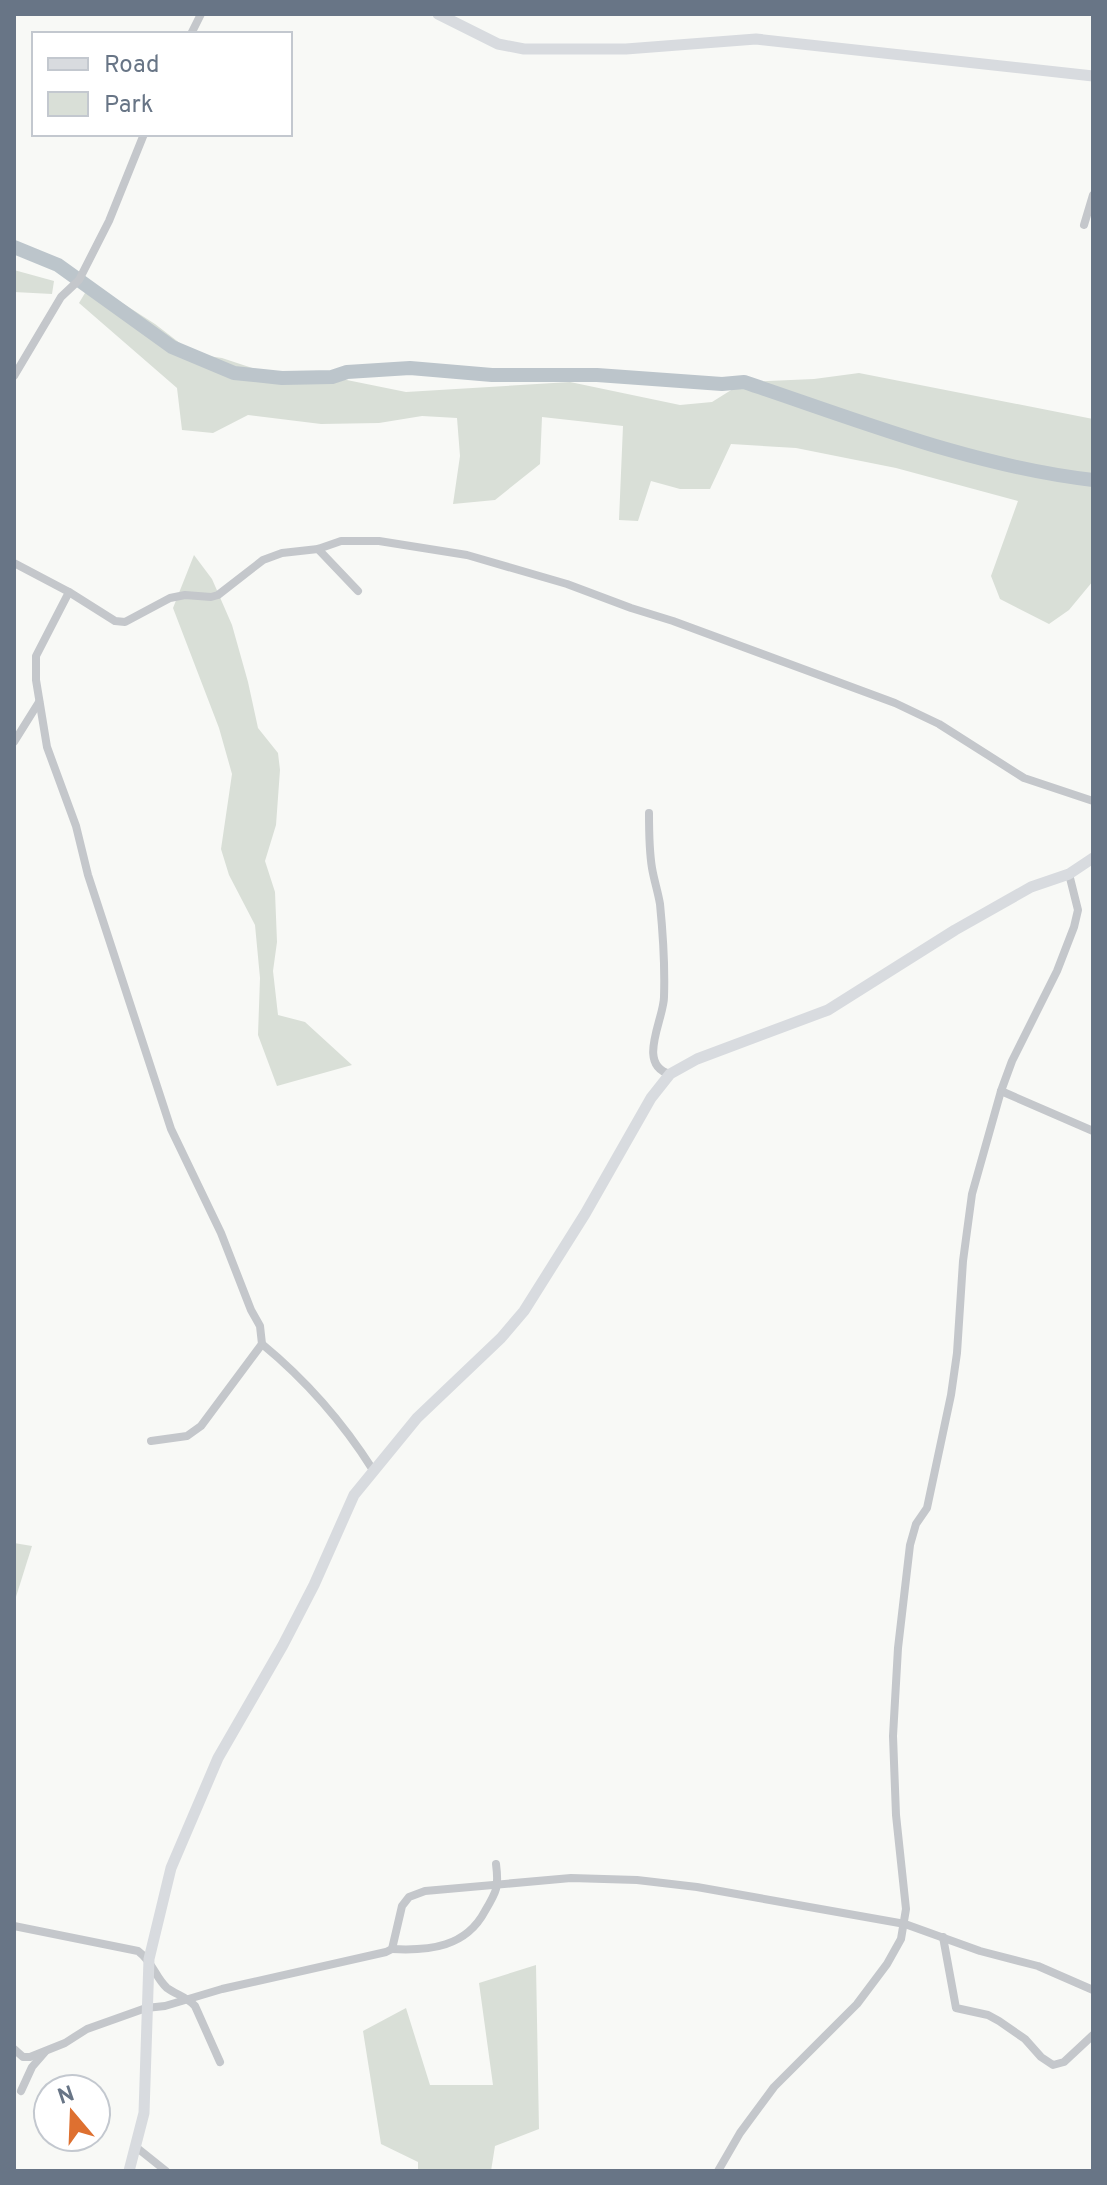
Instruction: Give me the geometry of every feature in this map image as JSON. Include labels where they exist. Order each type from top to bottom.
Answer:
[{"type":"street","points":[[192,32],[201,14]]},
{"type":"street","points":[[438,14],[498,44],[524,49],[626,49],[756,39],[1093,76]]},
{"type":"street","points":[[14,376],[61,297],[79,280],[109,221],[143,136]]},
{"type":"street","points":[[1084,225],[1093,195]]},
{"type":"street","points":[[14,563],[115,621],[125,622],[170,598],[218,595],[263,560],[341,541],[434,548],[467,555],[567,584],[779,659],[905,708],[939,724],[1024,778],[1093,801]]},
{"type":"street","points":[[318,549],[358,591]]},
{"type":"street","points":[[69,592],[36,656],[36,680],[47,747],[76,826],[88,875],[171,1129],[221,1233],[260,1326],[262,1344],[320,1398],[344,1426],[373,1470]]},
{"type":"street","points":[[14,742],[39,701]]},
{"type":"street","points":[[649,813],[651,865],[660,904],[664,999],[654,1038],[654,1056],[661,1069],[670,1074]]},
{"type":"street","points":[[129,2171],[144,2113],[149,1959],[171,1868],[218,1758],[263,1682],[314,1585],[349,1504],[373,1470],[417,1418],[501,1338],[524,1311],[577,1227],[651,1098],[670,1074],[697,1059],[828,1010],[994,907],[1031,887],[1069,874],[1091,860]]},
{"type":"street","points":[[718,2171],[740,2133],[774,2087],[843,2019],[874,1982],[895,1951],[905,1924],[893,1736],[907,1564],[912,1534],[927,1508],[947,1412],[957,1353],[972,1194],[1012,1061],[1057,971],[1074,927],[1078,910],[1069,874]]},
{"type":"street","points":[[1001,1091],[1093,1131]]},
{"type":"street","points":[[151,1441],[187,1436],[201,1426],[262,1344]]},
{"type":"street","points":[[14,2049],[23,2057],[45,2051],[87,2029],[146,2008],[190,2000],[222,1989],[392,1949],[431,1948],[461,1939],[475,1928],[499,1886],[496,1864]]},
{"type":"street","points":[[392,1949],[400,1912],[409,1897],[450,1887],[499,1886],[534,1880],[637,1880],[711,1889],[905,1924],[980,1951],[1038,1966],[1093,1990]]},
{"type":"street","points":[[14,1926],[138,1951],[149,1959],[163,1984],[190,2000],[220,2062]]},
{"type":"street","points":[[943,1937],[956,2008],[988,2015],[999,2021],[1025,2039],[1053,2065],[1064,2062],[1093,2035]]},
{"type":"street","points":[[21,2091],[32,2067],[45,2051]]},
{"type":"street","points":[[136,2147],[166,2171]]},
{"type":"green space","points":[[14,270],[54,281],[52,294],[14,292]]},
{"type":"green space","points":[[91,283],[155,324],[194,354],[222,358],[282,378],[332,377],[406,392],[570,382],[680,405],[712,402],[744,382],[814,379],[859,373],[1093,419],[1093,581],[1069,610],[1049,624],[1000,599],[991,576],[1018,501],[896,468],[796,448],[731,444],[710,489],[680,489],[651,481],[638,521],[619,520],[623,426],[542,417],[540,464],[495,500],[453,504],[460,456],[457,418],[422,416],[379,423],[321,424],[248,415],[213,433],[182,430],[177,388],[79,303]]},
{"type":"green space","points":[[194,555],[212,579],[232,625],[258,728],[278,753],[280,770],[276,825],[265,861],[275,892],[277,942],[273,971],[278,1015],[305,1022],[352,1065],[277,1086],[258,1035],[260,978],[255,925],[229,875],[221,849],[232,774],[219,728],[173,608]]},
{"type":"green space","points":[[14,1543],[32,1546],[15,1600],[14,1600]]},
{"type":"green space","points":[[536,1965],[539,2129],[495,2146],[491,2171],[418,2171],[418,2162],[381,2144],[363,2031],[406,2008],[430,2085],[493,2085],[479,1983]]},
{"type":"waterway","points":[[14,247],[58,265],[172,347],[234,373],[282,378],[332,377],[347,372],[410,368],[492,375],[597,375],[722,384],[744,382],[959,453],[1093,480]]}]
